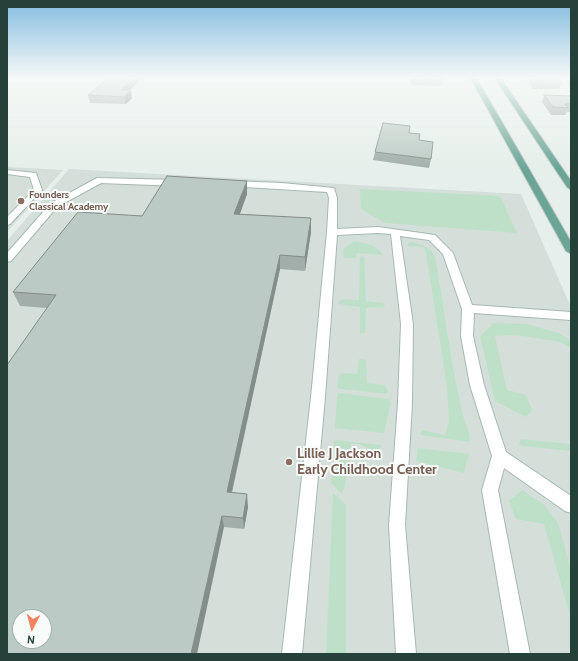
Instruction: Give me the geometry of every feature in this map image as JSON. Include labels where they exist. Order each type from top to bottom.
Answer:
[{"type":"main road","points":[[491,108],[571,251]]},
{"type":"main road","points":[[518,108],[571,187]]},
{"type":"lane","points":[[7,172],[33,175],[38,190],[7,222]]},
{"type":"lane","points":[[7,259],[54,205],[100,180],[187,183]]},
{"type":"lane","points":[[218,184],[282,186],[331,190],[333,198],[332,232],[317,405],[292,654]]},
{"type":"lane","points":[[332,232],[378,230],[432,237],[448,253],[468,309],[467,336],[477,385],[500,456],[490,490],[520,654]]},
{"type":"lane","points":[[395,232],[407,324],[405,403],[397,525],[406,654]]},
{"type":"lane","points":[[468,309],[571,316]]},
{"type":"lane","points":[[500,456],[571,505]]},
{"type":"shaded area","name":"Founders Classical Academy","points":[[7,167],[63,170],[7,232]]},
{"type":"shaded area","name":"Lillie J Jackson Early Childhood Center","points":[[69,169],[521,194],[571,307],[571,654],[7,654],[7,241]]},
{"type":"green space","points":[[360,189],[500,196],[517,233],[385,223],[361,209]]},
{"type":"green space","points":[[354,241],[371,245],[380,251],[382,255],[357,253],[356,258],[345,258],[343,256],[343,250]]},
{"type":"green space","points":[[409,242],[423,245],[430,249],[435,256],[453,368],[470,442],[420,435],[422,430],[445,435],[449,421],[447,387],[426,253],[424,247],[407,246]]},
{"type":"green space","points":[[364,256],[366,301],[383,303],[385,305],[384,307],[366,308],[365,333],[360,334],[360,307],[339,304],[339,301],[343,299],[359,300],[360,257]]},
{"type":"green space","points":[[494,323],[527,324],[559,333],[571,341],[571,348],[560,342],[516,335],[495,336],[507,390],[526,395],[532,410],[526,417],[495,401],[480,336]]},
{"type":"green space","points":[[359,359],[366,360],[367,383],[385,385],[388,392],[386,394],[340,389],[337,387],[339,376],[342,373],[357,374]]},
{"type":"green space","points":[[340,393],[388,399],[391,402],[384,433],[335,428],[337,395]]},
{"type":"green space","points":[[521,439],[571,444],[571,451],[522,446],[519,444]]},
{"type":"green space","points":[[334,440],[381,445],[380,450],[375,451],[359,444],[351,444],[345,485],[342,494],[331,483]]},
{"type":"green space","points":[[418,448],[469,454],[464,473],[416,461]]},
{"type":"green space","points":[[522,490],[544,505],[558,523],[571,570],[571,619],[544,524],[516,519],[509,501]]},
{"type":"green space","points":[[333,493],[346,505],[346,654],[326,654]]},
{"type":"building","points":[[383,123],[410,126],[409,133],[420,134],[419,140],[433,142],[431,159],[375,152]]},
{"type":"building","points":[[167,176],[247,181],[234,214],[311,218],[305,257],[280,255],[227,492],[247,494],[243,518],[222,516],[191,654],[7,654],[7,365],[56,295],[13,292],[78,212],[142,216]]},
{"type":"place","name":"Founders Classical Academy","points":[[21,201]]},
{"type":"place","name":"Lillie J Jackson Early Childhood Center","points":[[289,462]]}]
